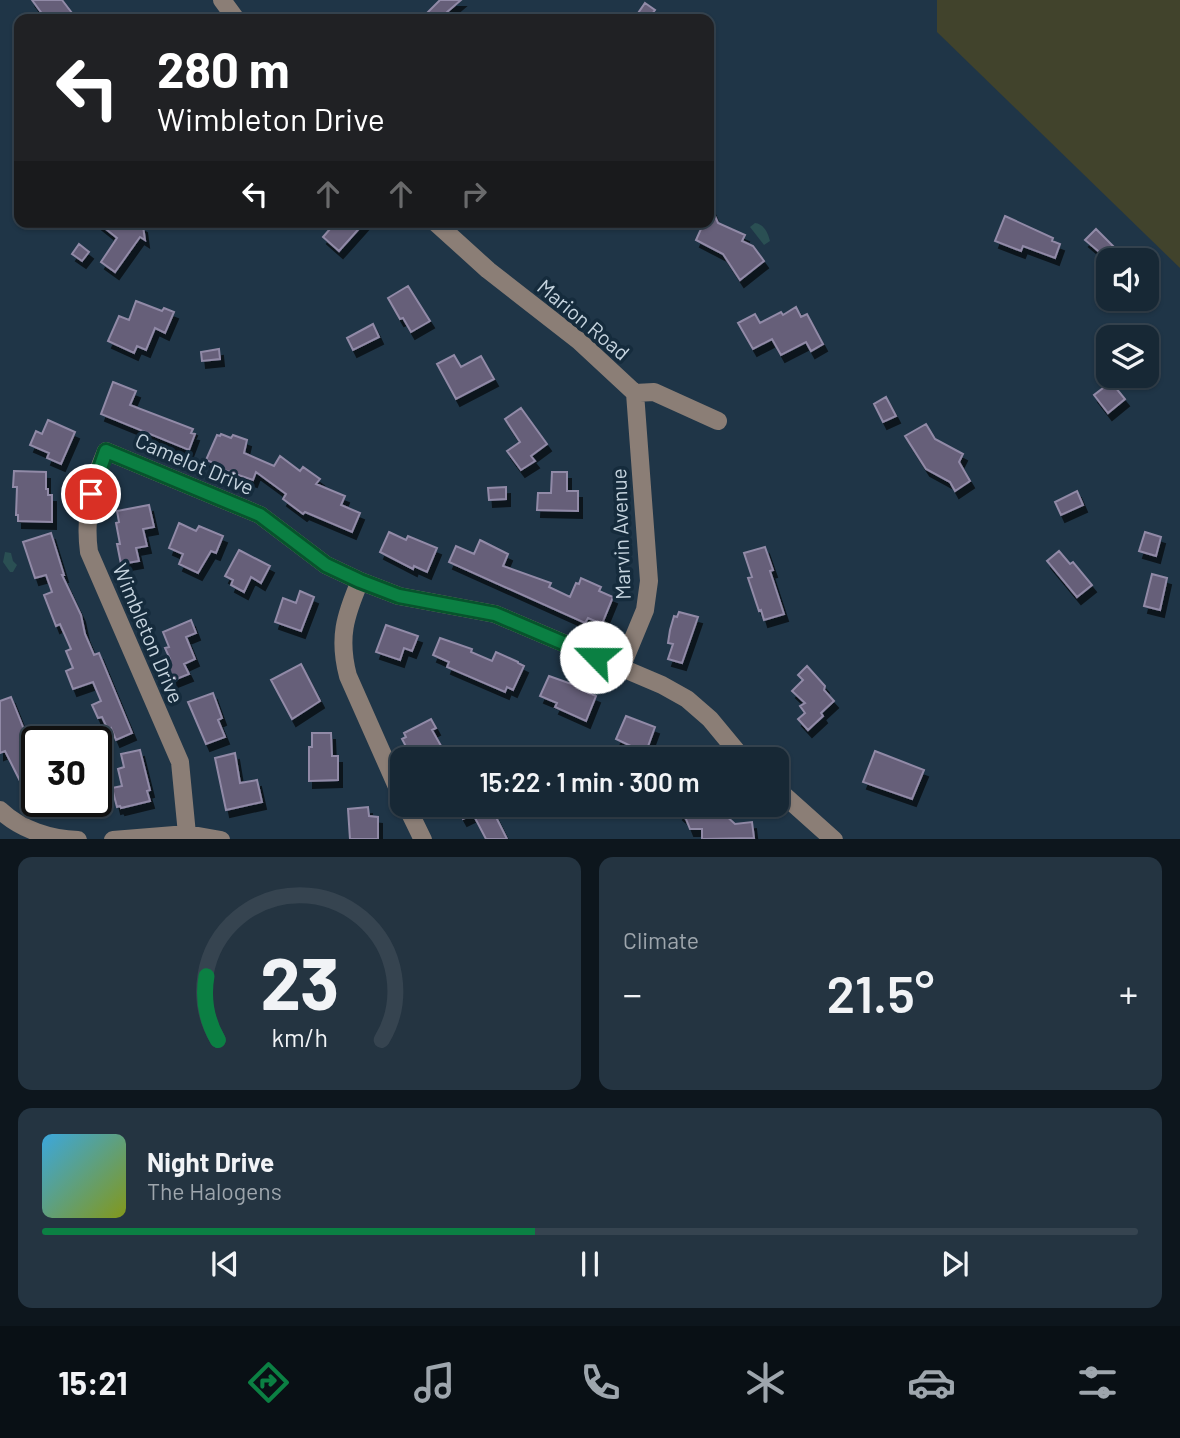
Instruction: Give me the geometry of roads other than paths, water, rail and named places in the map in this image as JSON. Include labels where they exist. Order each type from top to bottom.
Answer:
[{"type":"street","name":"Marion Road","points":[[442,228],[488,270],[579,341],[635,393]]},
{"type":"street","points":[[635,393],[654,392],[718,421]]},
{"type":"street","name":"Marvin Avenue","points":[[621,668],[645,610],[649,581],[635,393]]},
{"type":"street","name":"Camelot Drive","points":[[106,451],[260,515],[326,565],[360,581],[399,596],[495,614],[662,685],[687,699],[710,719],[733,747]]},
{"type":"street","name":"Wimbleton Drive","points":[[106,451],[94,480],[88,509],[89,552],[180,762],[187,834]]},
{"type":"street","points":[[360,581],[347,611],[342,637],[343,656],[348,676],[390,771]]},
{"type":"street","points":[[789,800],[834,839]]},
{"type":"street","points":[[0,810],[28,829],[60,839],[78,839]]},
{"type":"street","points":[[412,817],[422,839]]},
{"type":"street","points":[[113,839],[187,834],[221,839]]}]
